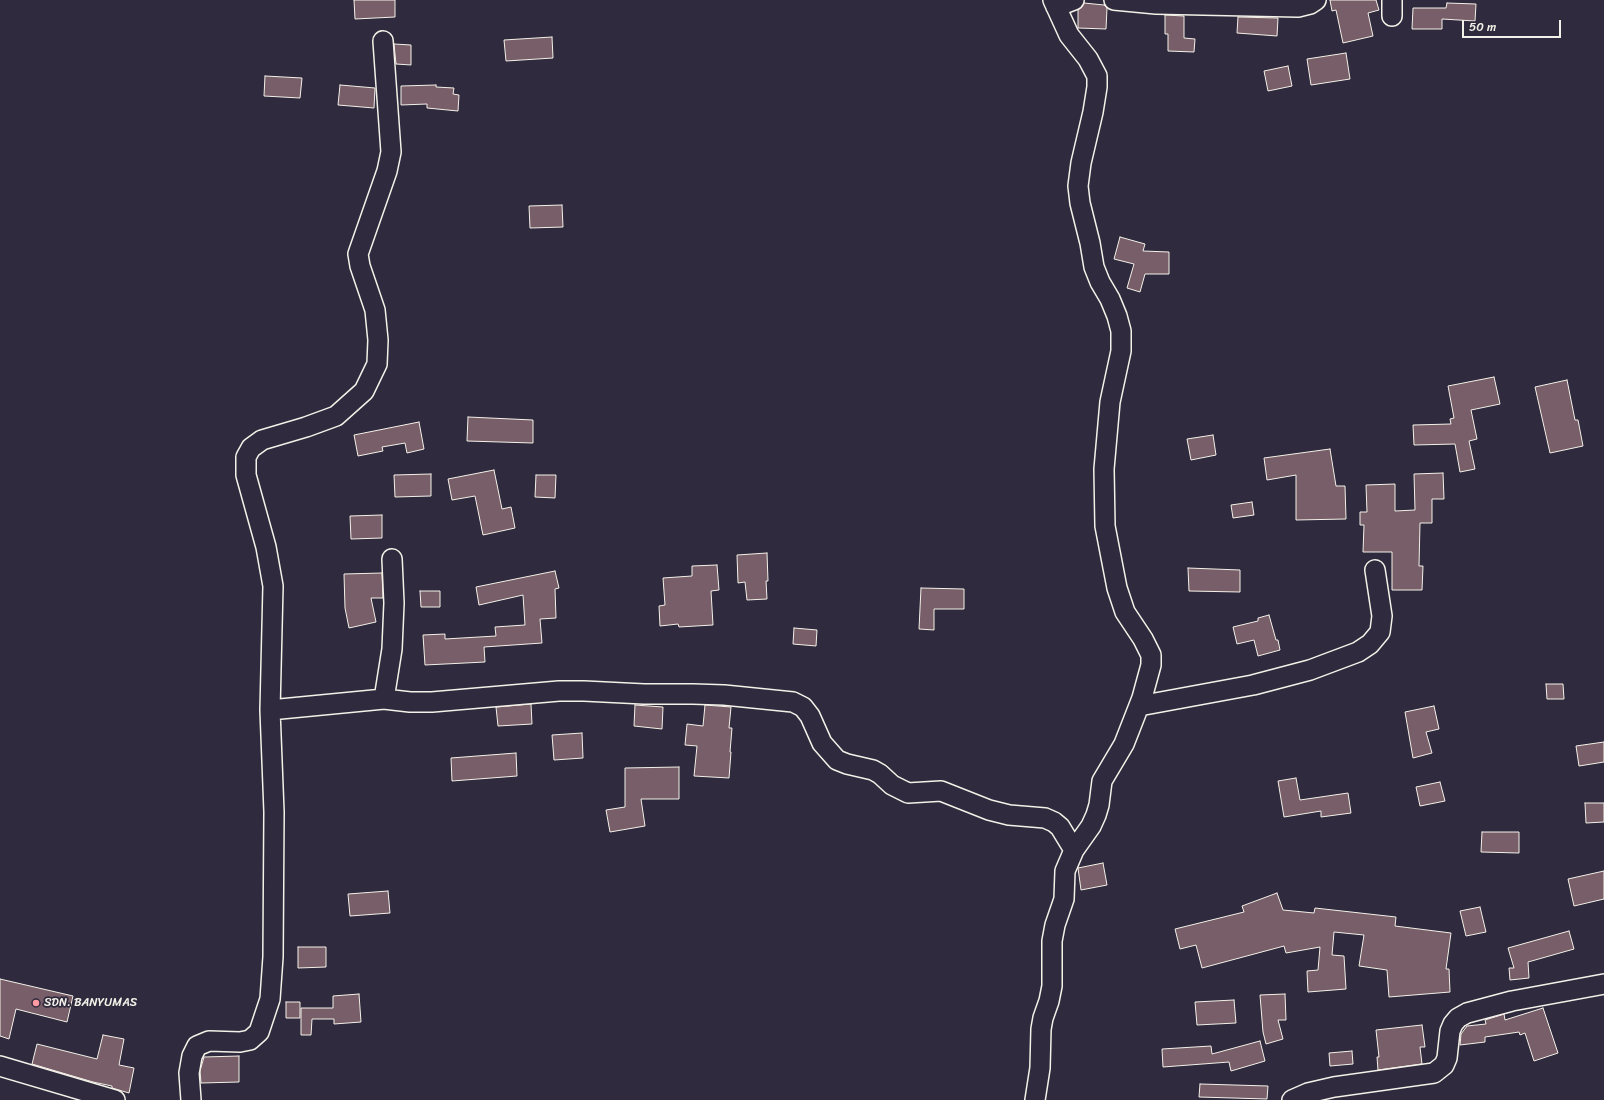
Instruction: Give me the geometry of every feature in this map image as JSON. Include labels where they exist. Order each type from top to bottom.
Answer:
[{"type":"street","points":[[1036,1100],[1040,1068],[1041,1029],[1052,986],[1052,941],[1055,926],[1064,899],[1065,871],[1074,850],[1091,826],[1096,816],[1102,781],[1124,744],[1150,675],[1151,665],[1150,655],[1143,639],[1126,612],[1117,588],[1105,526],[1105,462],[1110,402],[1121,351],[1121,331],[1110,299],[1100,282],[1094,267],[1090,243],[1080,203],[1078,186],[1081,163],[1093,112],[1096,76],[1088,59],[1069,35],[1054,4],[1074,0]]},
{"type":"street","points":[[1114,0],[1156,4],[1298,7],[1310,4],[1316,0]]},
{"type":"street","points":[[191,1100],[189,1072],[192,1056],[197,1046],[209,1041],[240,1042],[250,1040],[259,1032],[270,999],[273,957],[274,820],[270,710],[273,586],[266,547],[246,475],[246,458],[251,448],[262,440],[306,427],[336,416],[364,391],[377,364],[378,340],[375,310],[360,266],[358,254],[387,171],[391,152],[383,41]]},
{"type":"street","points":[[384,698],[392,649],[394,603],[392,559]]},
{"type":"street","points":[[1139,706],[1253,685],[1310,670],[1358,652],[1370,644],[1380,632],[1382,616],[1375,570]]},
{"type":"street","points":[[270,710],[384,698],[410,702],[432,702],[559,691],[709,695],[793,702],[803,707],[810,716],[822,743],[836,760],[872,770],[880,774],[892,786],[908,793],[941,791],[989,810],[1049,820],[1060,827],[1074,850]]},
{"type":"street","points":[[1292,1100],[1308,1093],[1334,1087],[1434,1072],[1444,1065],[1448,1058],[1450,1031],[1453,1024],[1458,1018],[1467,1013],[1512,1001],[1604,984]]},
{"type":"street","points":[[0,1066],[115,1100]]},
{"type":"building","points":[[354,0],[395,0],[395,17],[355,19]]},
{"type":"building","points":[[1330,0],[1376,0],[1379,10],[1368,13],[1373,36],[1343,43],[1336,10],[1332,11]]},
{"type":"building","points":[[1084,3],[1104,5],[1107,8],[1106,29],[1078,28],[1078,10]]},
{"type":"building","points":[[1447,3],[1476,4],[1475,21],[1442,19],[1442,29],[1412,29],[1413,8],[1446,8]]},
{"type":"building","points":[[1165,15],[1184,16],[1184,38],[1195,39],[1194,52],[1168,51],[1168,34],[1165,34]]},
{"type":"building","points":[[1238,17],[1278,18],[1277,36],[1237,33]]},
{"type":"building","points":[[552,37],[553,58],[506,61],[504,40]]},
{"type":"building","points":[[394,44],[411,45],[411,65],[396,64]]},
{"type":"building","points":[[1346,53],[1350,79],[1311,85],[1307,59]]},
{"type":"building","points":[[1288,66],[1292,86],[1268,91],[1264,71]]},
{"type":"building","points":[[265,76],[302,78],[300,98],[264,96]]},
{"type":"building","points":[[340,85],[375,88],[374,108],[338,105]]},
{"type":"building","points":[[436,85],[436,87],[454,88],[453,94],[459,95],[458,111],[427,108],[427,104],[401,105],[401,86]]},
{"type":"building","points":[[562,205],[563,227],[530,228],[529,206]]},
{"type":"building","points":[[1120,237],[1145,244],[1143,251],[1169,252],[1169,274],[1145,274],[1140,292],[1127,288],[1134,264],[1114,259]]},
{"type":"building","points":[[1494,377],[1500,404],[1471,410],[1477,439],[1469,441],[1475,469],[1460,472],[1455,444],[1414,445],[1413,425],[1451,424],[1450,419],[1454,418],[1448,386]]},
{"type":"building","points":[[1567,380],[1575,420],[1578,420],[1583,446],[1550,453],[1535,387]]},
{"type":"building","points":[[468,417],[533,420],[533,443],[467,441]]},
{"type":"building","points":[[419,422],[424,449],[407,453],[405,443],[382,447],[383,451],[358,456],[354,435]]},
{"type":"building","points":[[1213,435],[1216,455],[1191,460],[1187,439]]},
{"type":"building","points":[[1330,449],[1336,486],[1345,486],[1346,519],[1296,520],[1296,475],[1267,480],[1264,458]]},
{"type":"building","points":[[494,470],[502,509],[511,507],[515,528],[483,535],[475,496],[452,500],[448,479]]},
{"type":"building","points":[[1443,473],[1444,499],[1432,499],[1432,523],[1420,523],[1419,566],[1423,566],[1422,590],[1392,590],[1392,552],[1363,552],[1364,525],[1360,525],[1360,512],[1367,512],[1366,485],[1395,484],[1395,511],[1415,510],[1414,474]]},
{"type":"building","points":[[431,474],[431,496],[395,497],[394,475]]},
{"type":"building","points":[[536,475],[556,475],[555,498],[535,497]]},
{"type":"building","points":[[1252,502],[1254,515],[1233,518],[1231,505]]},
{"type":"building","points":[[382,515],[382,538],[351,539],[350,516]]},
{"type":"building","points":[[767,553],[767,599],[747,600],[745,582],[738,583],[737,555]]},
{"type":"building","points":[[717,565],[719,590],[711,591],[713,625],[679,627],[678,624],[660,626],[659,606],[665,605],[663,578],[692,576],[692,566]]},
{"type":"building","points":[[1188,568],[1240,570],[1240,592],[1189,591]]},
{"type":"building","points":[[555,571],[559,588],[555,589],[556,618],[540,619],[542,643],[484,647],[485,662],[425,665],[423,635],[445,634],[445,639],[496,636],[495,627],[525,625],[523,595],[479,605],[476,587]]},
{"type":"building","points":[[382,573],[383,598],[371,598],[376,622],[349,628],[345,608],[344,574]]},
{"type":"building","points":[[921,588],[964,589],[964,609],[934,609],[934,630],[919,629]]},
{"type":"building","points":[[420,591],[440,591],[440,607],[421,607]]},
{"type":"building","points":[[1269,615],[1280,650],[1258,656],[1254,640],[1237,644],[1233,627],[1258,621],[1258,618]]},
{"type":"building","points":[[794,628],[817,630],[816,646],[793,644]]},
{"type":"building","points":[[1546,684],[1563,684],[1564,699],[1547,699]]},
{"type":"building","points":[[531,704],[532,724],[498,726],[496,707]]},
{"type":"building","points":[[635,705],[663,707],[662,729],[634,726]]},
{"type":"building","points":[[705,705],[731,707],[729,728],[732,728],[729,778],[694,776],[697,746],[685,745],[687,724],[703,726]]},
{"type":"building","points":[[1434,706],[1439,729],[1426,732],[1432,753],[1413,758],[1405,712]]},
{"type":"building","points":[[582,733],[583,758],[554,760],[552,735]]},
{"type":"building","points":[[1604,742],[1604,762],[1579,766],[1576,746]]},
{"type":"building","points":[[516,753],[517,776],[452,781],[451,758]]},
{"type":"building","points":[[679,767],[679,799],[641,799],[645,826],[610,832],[606,810],[625,807],[625,768]]},
{"type":"building","points":[[1296,778],[1300,800],[1348,793],[1351,813],[1321,817],[1321,811],[1284,817],[1278,781]]},
{"type":"building","points":[[1440,782],[1445,801],[1420,806],[1416,787]]},
{"type":"building","points":[[1585,803],[1604,803],[1604,822],[1586,823]]},
{"type":"building","points":[[1482,832],[1519,832],[1519,853],[1481,852]]},
{"type":"building","points":[[1103,863],[1107,885],[1081,890],[1078,868]]},
{"type":"building","points":[[1604,871],[1604,899],[1574,906],[1568,879]]},
{"type":"building","points":[[388,891],[390,913],[350,916],[348,894]]},
{"type":"building","points":[[1277,893],[1283,910],[1314,913],[1315,908],[1396,917],[1395,926],[1451,933],[1446,969],[1449,969],[1450,992],[1389,997],[1387,970],[1359,966],[1364,935],[1334,932],[1332,955],[1344,956],[1346,989],[1308,992],[1307,971],[1318,970],[1320,947],[1286,953],[1284,946],[1202,968],[1196,945],[1180,949],[1175,929],[1244,912],[1242,906]]},
{"type":"building","points":[[1480,907],[1486,932],[1466,936],[1460,911]]},
{"type":"building","points":[[1569,931],[1574,949],[1528,962],[1529,978],[1510,980],[1509,968],[1514,968],[1508,948]]},
{"type":"building","points":[[298,947],[326,947],[326,967],[298,968]]},
{"type":"building","name":"SDN. BANYUMAS","points":[[0,979],[73,996],[67,1022],[16,1009],[9,1039],[0,1036]]},
{"type":"building","points":[[359,994],[361,1022],[334,1024],[334,1019],[312,1019],[311,1035],[301,1035],[301,1008],[333,1008],[333,996]]},
{"type":"building","points":[[1285,994],[1286,1020],[1278,1020],[1283,1039],[1266,1044],[1263,1032],[1260,995]]},
{"type":"building","points":[[1234,1000],[1236,1023],[1197,1025],[1195,1002]]},
{"type":"building","points":[[286,1002],[300,1002],[300,1018],[286,1018]]},
{"type":"building","points":[[1543,1008],[1558,1053],[1534,1061],[1525,1033],[1520,1035],[1519,1032],[1485,1037],[1485,1042],[1460,1045],[1461,1034],[1467,1026],[1486,1024],[1485,1020],[1504,1014],[1505,1020]]},
{"type":"building","points":[[1422,1025],[1425,1047],[1420,1047],[1422,1064],[1378,1070],[1377,1057],[1379,1057],[1376,1030]]},
{"type":"building","points":[[103,1035],[124,1039],[119,1065],[134,1068],[129,1093],[112,1088],[112,1086],[32,1064],[37,1044],[97,1059]]},
{"type":"building","points":[[1260,1041],[1265,1061],[1231,1071],[1229,1062],[1163,1067],[1162,1049],[1211,1046],[1212,1054]]},
{"type":"building","points":[[1352,1051],[1353,1064],[1330,1066],[1329,1053]]},
{"type":"building","points":[[239,1056],[239,1082],[201,1083],[200,1071],[204,1057]]},
{"type":"building","points":[[1200,1084],[1268,1086],[1267,1099],[1199,1097]]},
{"type":"place","name":"SDN. BANYUMAS","points":[[36,1003]]}]
